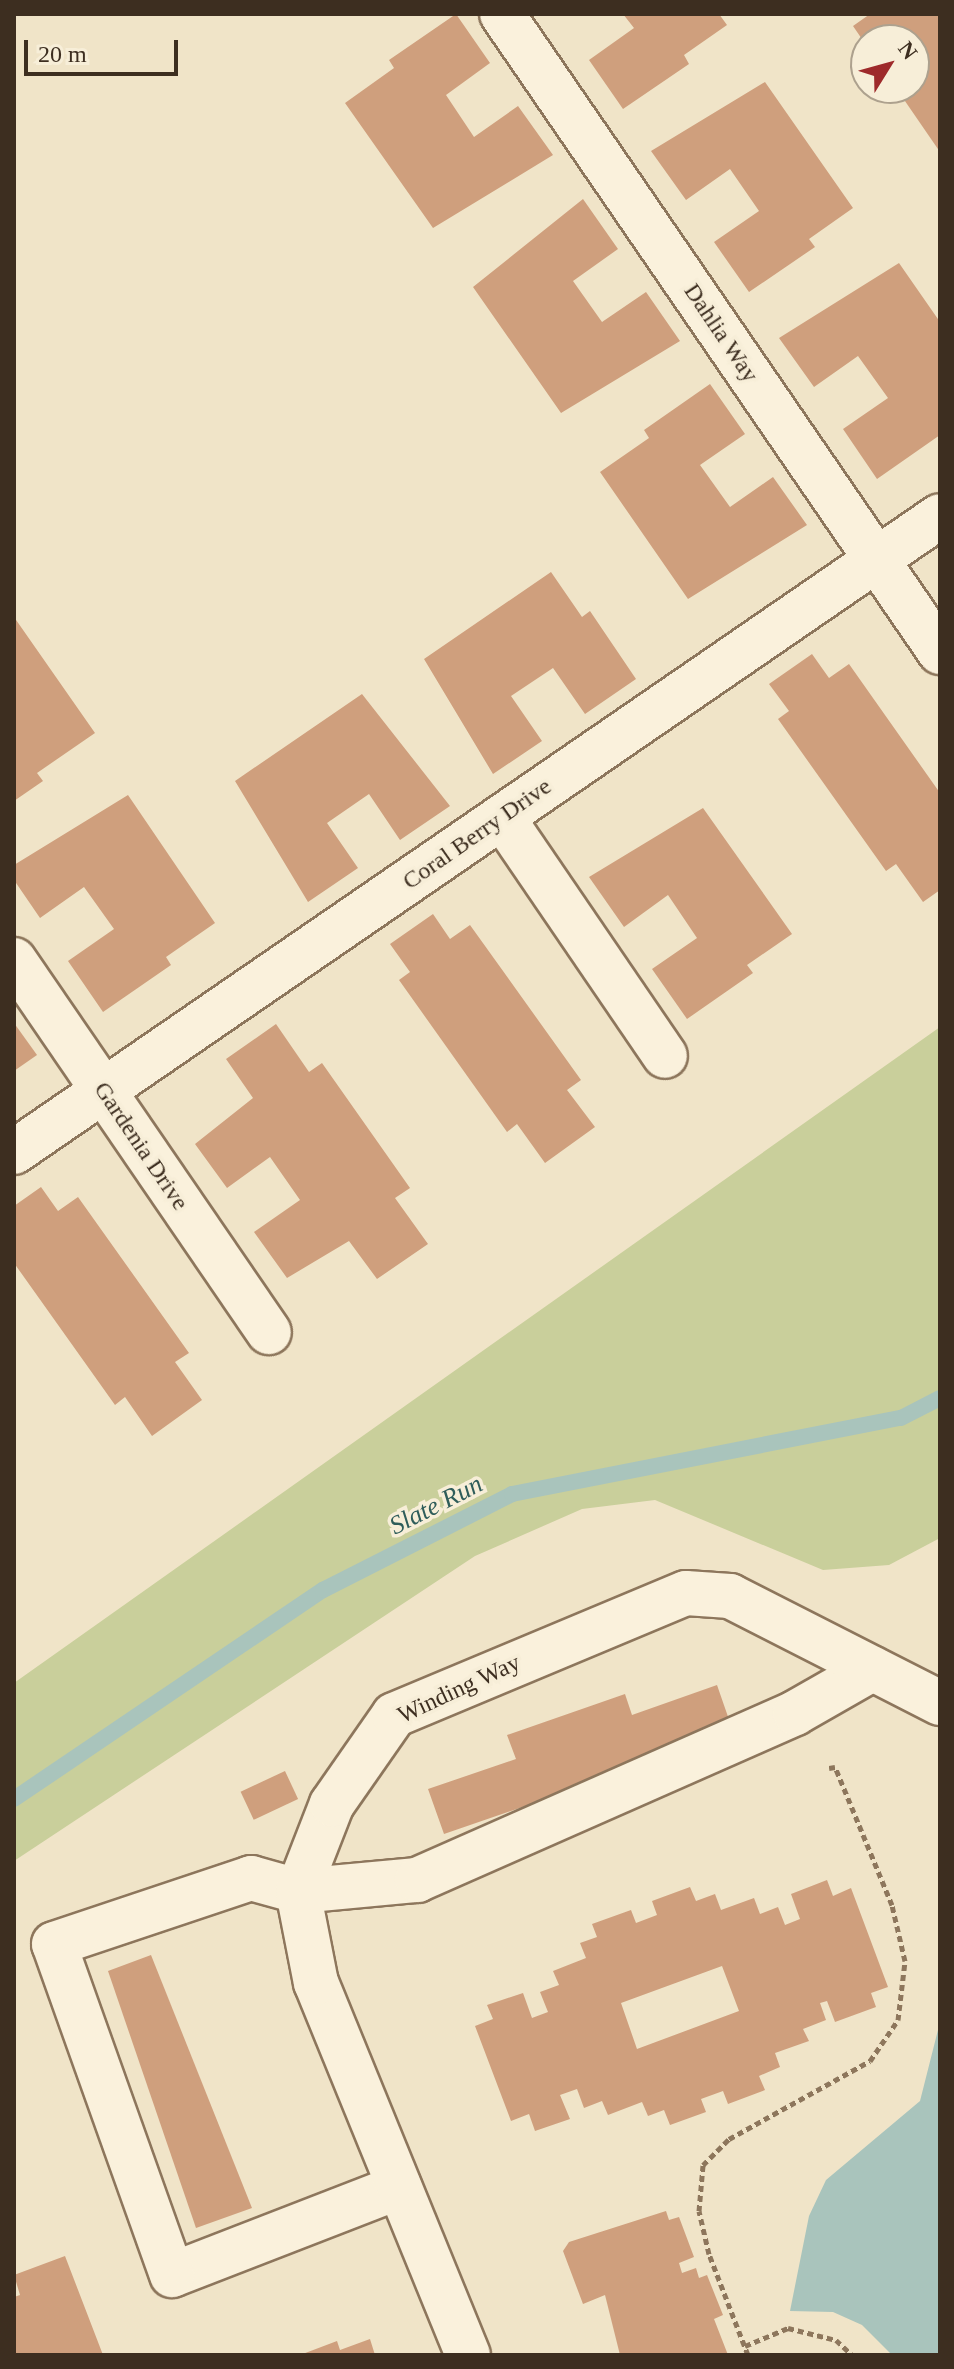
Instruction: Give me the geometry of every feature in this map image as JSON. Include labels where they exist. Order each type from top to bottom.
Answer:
[{"type":"street","name":"Dahlia Way","points":[[502,14],[940,652]]},
{"type":"street","name":"Coral Berry Drive","points":[[14,1152],[940,516]]},
{"type":"street","points":[[502,817],[665,1056]]},
{"type":"street","name":"Gardenia Drive","points":[[14,960],[269,1332]]},
{"type":"street","name":"Winding Way","points":[[298,1891],[332,1804],[394,1715],[686,1593],[730,1596],[940,1703]]},
{"type":"street","points":[[399,2187],[172,2275],[54,1944],[251,1878],[298,1891],[417,1880],[795,1713],[872,1669]]},
{"type":"street","points":[[298,1891],[316,1983],[468,2355]]},
{"type":"path","points":[[748,2355],[699,2211],[703,2165],[729,2139],[870,2061],[898,2020],[905,1961],[892,1905],[835,1767],[829,1768]]},
{"type":"path","points":[[745,2346],[788,2328],[836,2340],[852,2355]]},
{"type":"green space","points":[[940,1027],[940,1538],[889,1565],[823,1570],[655,1500],[582,1509],[475,1556],[14,1861],[14,1683]]},
{"type":"water","points":[[940,2022],[940,2355],[892,2355],[862,2325],[833,2312],[790,2311],[809,2216],[826,2180],[920,2101]]},
{"type":"building","points":[[456,14],[490,63],[446,95],[474,137],[518,106],[553,155],[433,228],[345,103],[394,68],[389,60]]},
{"type":"building","points":[[623,14],[719,14],[727,25],[684,55],[689,64],[623,109],[589,60],[634,28]]},
{"type":"building","points":[[870,14],[940,14],[940,152],[907,104],[930,104],[930,24],[856,24]]},
{"type":"building","points":[[765,82],[853,208],[809,239],[815,247],[749,292],[714,242],[759,211],[730,169],[686,200],[651,151]]},
{"type":"building","points":[[583,199],[618,249],[573,281],[602,322],[646,292],[680,341],[561,413],[473,287]]},
{"type":"building","points":[[899,263],[940,322],[940,435],[877,479],[843,429],[888,398],[858,356],[814,387],[779,338]]},
{"type":"building","points":[[710,384],[745,434],[700,465],[730,507],[773,477],[807,525],[688,599],[600,472],[649,438],[644,430]]},
{"type":"building","points":[[551,572],[582,617],[590,611],[636,679],[585,714],[553,668],[511,696],[542,741],[493,774],[424,659]]},
{"type":"building","points":[[14,617],[95,733],[37,773],[43,781],[14,801]]},
{"type":"building","points":[[812,654],[829,678],[849,664],[940,793],[940,890],[923,902],[896,864],[886,871],[778,719],[789,711],[769,684]]},
{"type":"building","points":[[362,694],[450,806],[400,840],[369,794],[327,823],[358,868],[308,902],[235,781]]},
{"type":"building","points":[[128,795],[215,923],[166,957],[171,965],[103,1012],[68,961],[114,929],[84,887],[40,918],[14,880],[14,865]]},
{"type":"building","points":[[703,808],[792,934],[747,965],[753,973],[687,1019],[652,969],[697,938],[668,895],[624,927],[589,877]]},
{"type":"building","points":[[433,914],[450,939],[470,925],[581,1080],[567,1090],[595,1127],[545,1163],[517,1124],[507,1132],[399,980],[410,972],[390,944]]},
{"type":"building","points":[[14,1023],[37,1055],[14,1071]]},
{"type":"building","points":[[276,1024],[309,1072],[322,1063],[410,1188],[395,1198],[428,1244],[377,1279],[349,1241],[287,1278],[254,1232],[300,1200],[270,1157],[227,1188],[195,1144],[253,1098],[226,1059]]},
{"type":"building","points":[[41,1187],[58,1211],[78,1197],[189,1353],[175,1362],[202,1400],[152,1436],[125,1397],[115,1405],[14,1263],[14,1206]]},
{"type":"building","points":[[717,1685],[734,1734],[444,1834],[428,1789],[516,1759],[507,1735],[625,1694],[632,1715]]},
{"type":"building","points":[[285,1771],[298,1799],[254,1820],[241,1792]]},
{"type":"building","points":[[827,1880],[833,1896],[851,1888],[888,1987],[871,1993],[876,2007],[835,2022],[827,2001],[820,2003],[826,2020],[803,2029],[809,2041],[775,2053],[780,2067],[759,2076],[765,2090],[728,2104],[723,2091],[701,2099],[706,2112],[670,2125],[664,2110],[648,2116],[642,2102],[608,2115],[602,2101],[584,2108],[577,2089],[560,2095],[570,2119],[535,2131],[529,2114],[511,2121],[475,2026],[493,2019],[487,2005],[523,1993],[532,2018],[548,2012],[540,1992],[559,1985],[553,1971],[586,1958],[580,1943],[597,1937],[592,1924],[631,1910],[636,1923],[657,1915],[652,1901],[690,1887],[696,1901],[715,1894],[721,1910],[754,1898],[760,1914],[778,1907],[785,1925],[800,1919],[791,1894]],"holes":[[[722,1966],[739,2011],[637,2049],[621,2003]]]},
{"type":"building","points":[[151,1955],[252,2208],[196,2228],[108,1971]]},
{"type":"building","points":[[666,2211],[669,2220],[679,2217],[694,2257],[679,2263],[682,2273],[696,2268],[699,2278],[707,2275],[723,2315],[714,2319],[728,2355],[620,2355],[605,2295],[583,2304],[563,2251],[569,2242]]},
{"type":"building","points":[[65,2256],[103,2355],[14,2355],[14,2297],[20,2295],[14,2275]]},
{"type":"building","points":[[370,2339],[375,2355],[300,2355],[337,2341],[340,2350]]},
{"type":"waterway","name":"Slate Run","points":[[14,1799],[323,1590],[512,1494],[901,1418],[940,1398]]}]
